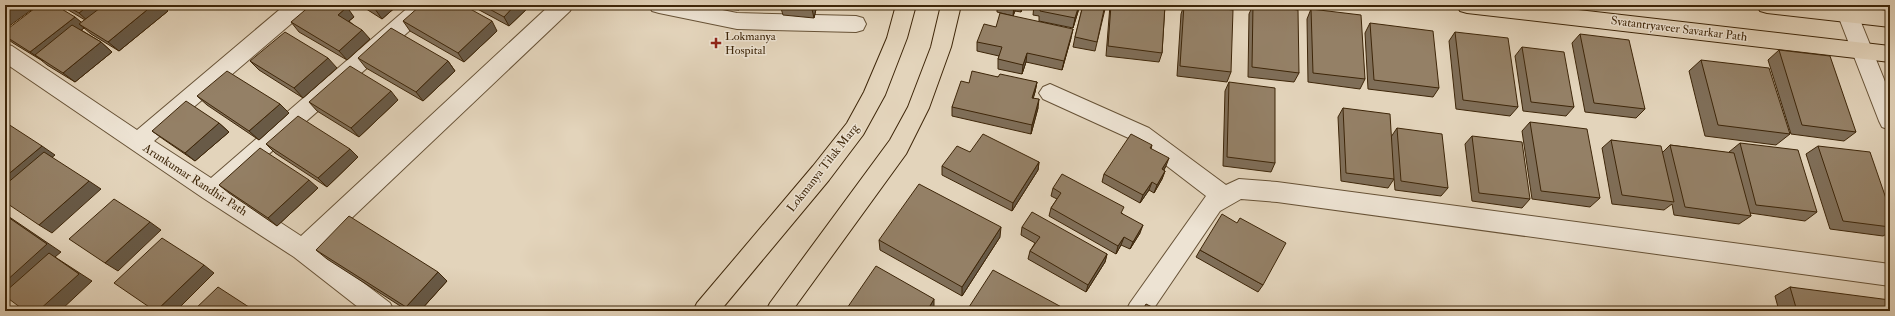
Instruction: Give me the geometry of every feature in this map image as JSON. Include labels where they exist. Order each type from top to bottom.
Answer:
[{"type":"main road","name":"Lokmanya Tilak Marg","points":[[705,311],[821,173],[855,129],[879,81],[896,38],[906,5]]},
{"type":"main road","points":[[778,311],[898,147],[918,108],[936,61],[951,5]]},
{"type":"main road","name":"Svatantryaveer Savarkar Path","points":[[1467,5],[1561,10],[1890,54]]},
{"type":"main road","points":[[1767,5],[1846,10],[1890,19]]},
{"type":"street","points":[[138,142],[299,5]]},
{"type":"street","points":[[211,191],[425,5]]},
{"type":"street","points":[[302,250],[563,5]]},
{"type":"street","points":[[660,5],[737,21],[856,24]]},
{"type":"street","points":[[1846,10],[1890,122]]},
{"type":"street","name":"Arunkumar Randhir Path","points":[[5,52],[211,191],[302,250],[382,311]]},
{"type":"street","points":[[1050,93],[1141,134],[1225,196]]},
{"type":"street","points":[[1138,311],[1212,204],[1239,189],[1277,192],[1890,275]]},
{"type":"building","points":[[5,5],[13,5],[5,11]]},
{"type":"building","points":[[39,5],[55,5],[75,17],[30,52],[5,36],[5,31]]},
{"type":"building","points":[[65,5],[89,5],[79,13]]},
{"type":"building","points":[[104,5],[153,5],[108,42],[79,24]]},
{"type":"building","points":[[311,5],[343,5],[347,7],[338,15],[362,30],[339,51],[291,22]]},
{"type":"building","points":[[369,5],[379,5],[375,9]]},
{"type":"building","points":[[421,5],[463,5],[492,21],[458,53],[403,21]]},
{"type":"building","points":[[482,5],[515,5],[504,17]]},
{"type":"building","points":[[1034,5],[1079,5],[1075,18],[1040,11],[1041,7]]},
{"type":"building","points":[[1083,5],[1105,5],[1097,42],[1075,37]]},
{"type":"building","points":[[1111,5],[1165,5],[1162,53],[1108,46]]},
{"type":"building","points":[[1184,5],[1233,10],[1231,72],[1180,66]]},
{"type":"building","points":[[1253,5],[1298,10],[1299,73],[1252,67]]},
{"type":"building","points":[[1311,9],[1361,15],[1365,79],[1313,73]]},
{"type":"building","points":[[1000,13],[1073,29],[1064,61],[1027,53],[1023,65],[998,59],[1002,47],[977,42],[984,24],[996,27]]},
{"type":"building","points":[[1370,23],[1433,31],[1439,88],[1374,80]]},
{"type":"building","points":[[72,25],[101,42],[63,73],[35,55]]},
{"type":"building","points":[[391,28],[448,61],[416,92],[358,58]]},
{"type":"building","points":[[285,32],[328,58],[294,88],[250,61]]},
{"type":"building","points":[[1455,32],[1508,38],[1518,107],[1463,100]]},
{"type":"building","points":[[1580,34],[1629,40],[1645,109],[1594,103]]},
{"type":"building","points":[[1522,47],[1564,52],[1574,107],[1531,102]]},
{"type":"building","points":[[1779,50],[1830,56],[1856,132],[1802,125]]},
{"type":"building","points":[[1701,60],[1769,68],[1790,134],[1718,125]]},
{"type":"building","points":[[350,66],[391,91],[351,128],[309,102]]},
{"type":"building","points":[[227,71],[280,104],[249,131],[197,96]]},
{"type":"building","points":[[972,71],[998,77],[1000,74],[1037,82],[1032,98],[1039,99],[1032,125],[952,107],[961,81],[969,83]]},
{"type":"building","points":[[1229,82],[1275,88],[1275,163],[1227,157]]},
{"type":"building","points":[[186,101],[219,123],[185,153],[152,131]]},
{"type":"building","points":[[1343,108],[1390,114],[1394,179],[1346,173]]},
{"type":"building","points":[[298,116],[350,149],[318,178],[266,144]]},
{"type":"building","points":[[5,122],[42,146],[5,177]]},
{"type":"building","points":[[1530,122],[1587,129],[1600,198],[1541,191]]},
{"type":"building","points":[[1397,128],[1442,134],[1448,188],[1401,181]]},
{"type":"building","points":[[983,134],[1039,162],[1013,203],[942,166],[957,146],[970,152]]},
{"type":"building","points":[[1131,134],[1152,145],[1150,148],[1169,158],[1162,169],[1165,171],[1157,185],[1152,182],[1143,195],[1104,174]]},
{"type":"building","points":[[1472,136],[1522,142],[1530,199],[1479,193]]},
{"type":"building","points":[[1611,140],[1661,146],[1674,202],[1622,195]]},
{"type":"building","points":[[1740,143],[1798,150],[1817,212],[1756,205]]},
{"type":"building","points":[[1670,145],[1734,153],[1751,216],[1685,207]]},
{"type":"building","points":[[1818,146],[1870,152],[1890,210],[1890,227],[1843,221]]},
{"type":"building","points":[[260,148],[309,180],[268,218],[219,185]]},
{"type":"building","points":[[44,152],[89,181],[39,225],[5,202],[5,185]]},
{"type":"building","points":[[1062,174],[1124,207],[1121,213],[1143,225],[1133,242],[1124,237],[1118,246],[1051,208],[1061,193],[1053,188]]},
{"type":"building","points":[[919,184],[1001,227],[962,287],[879,240]]},
{"type":"building","points":[[114,199],[150,222],[105,263],[69,239]]},
{"type":"building","points":[[1032,212],[1107,254],[1088,285],[1030,251],[1040,237],[1022,227]]},
{"type":"building","points":[[1222,214],[1237,223],[1240,218],[1286,243],[1263,285],[1200,250]]},
{"type":"building","points":[[5,215],[47,244],[5,282]]},
{"type":"building","points":[[349,216],[438,272],[406,307],[316,250]]},
{"type":"building","points":[[162,238],[204,265],[155,311],[114,283]]},
{"type":"building","points":[[49,253],[79,274],[38,311],[25,311],[5,296],[5,292]]},
{"type":"building","points":[[876,266],[934,299],[927,311],[845,311]]},
{"type":"building","points":[[993,270],[1067,310],[976,311],[969,307]]},
{"type":"building","points":[[218,287],[255,311],[193,311]]},
{"type":"building","points":[[1790,287],[1890,300],[1890,311],[1797,311]]},
{"type":"building","points":[[1146,304],[1160,311],[1142,311]]},
{"type":"building","points":[[290,308],[295,311],[287,311]]},
{"type":"place","name":"Lokmanya Hospital","points":[[716,43]]}]
